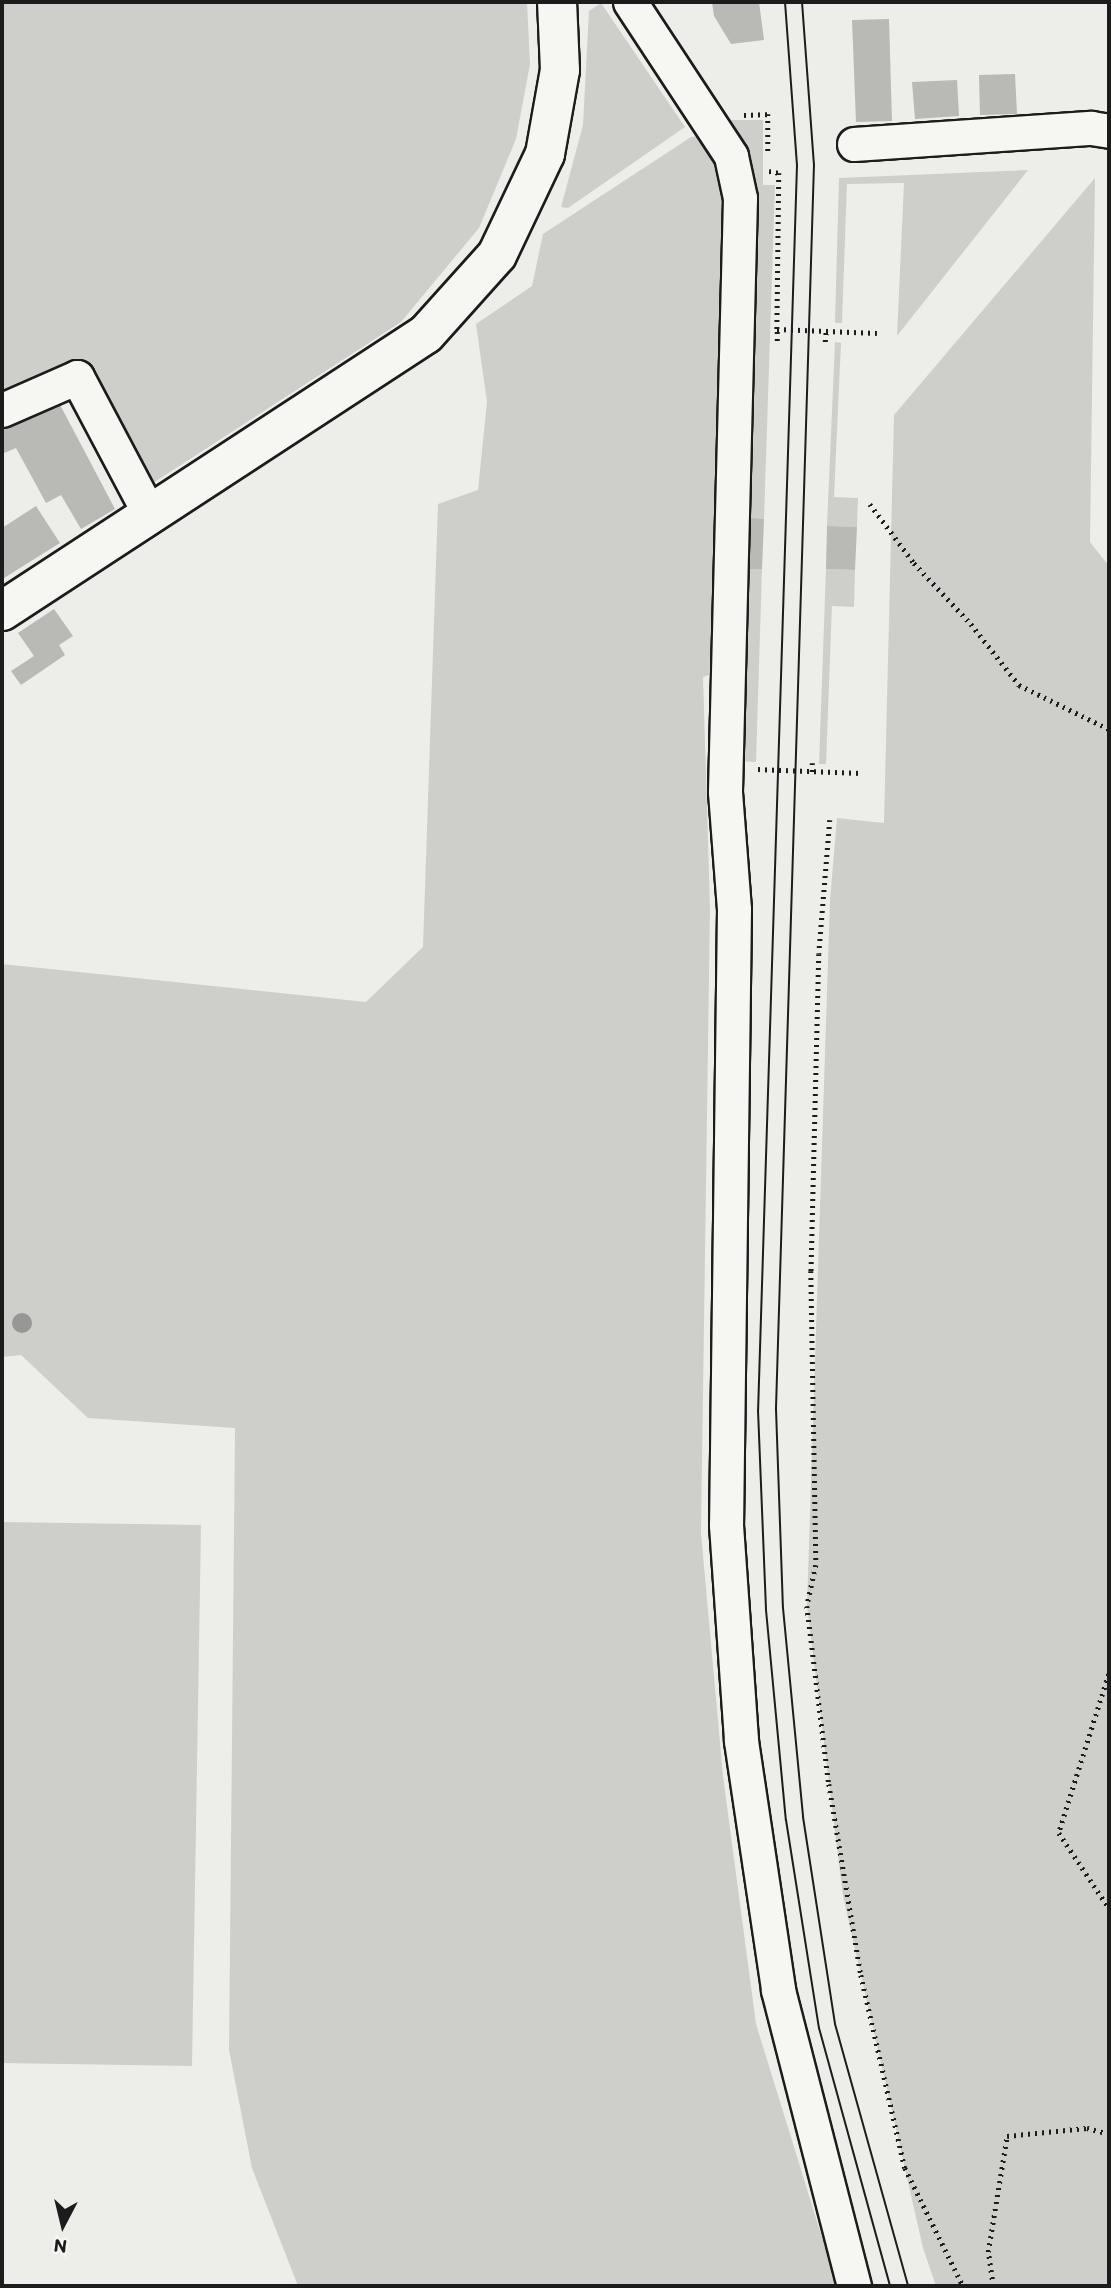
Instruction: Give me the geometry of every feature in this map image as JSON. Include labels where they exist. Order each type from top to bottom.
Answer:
[{"type":"street","points":[[2,611],[426,334],[497,255],[545,154],[560,70],[557,2]]},
{"type":"street","points":[[630,2],[731,156],[740,198],[726,768],[734,909],[726,1525],[741,1741],[778,1990],[854,2286]]},
{"type":"street","points":[[854,144],[1091,128],[1109,131]]},
{"type":"street","points":[[2,410],[77,377],[149,513]]},
{"type":"path","points":[[705,117],[768,114],[769,173],[779,173],[777,341]]},
{"type":"path","points":[[777,329],[877,333]]},
{"type":"path","points":[[825,342],[826,331]]},
{"type":"path","points":[[870,505],[914,563],[971,624],[1019,685],[1109,729]]},
{"type":"path","points":[[812,772],[813,763]]},
{"type":"path","points":[[726,768],[861,773]]},
{"type":"path","points":[[831,820],[819,954],[810,1322],[816,1565],[807,1606],[829,1784],[861,1975],[902,2154],[932,2229],[963,2286]]},
{"type":"path","points":[[1109,1674],[1059,1833],[1109,1908]]},
{"type":"path","points":[[993,2286],[988,2252],[1007,2137],[1087,2128],[1109,2134]]},
{"type":"shaded area","points":[[2,2],[527,2],[530,64],[516,139],[479,228],[401,322],[153,483],[83,362],[2,397]]},
{"type":"shaded area","points":[[601,3],[685,127],[568,208],[561,207],[583,125],[589,11]]},
{"type":"shaded area","points":[[721,120],[763,120],[763,185],[775,185],[764,519],[746,569],[762,569],[756,762],[738,761],[755,222]]},
{"type":"shaded area","points":[[704,136],[718,155],[728,206],[712,674],[703,677],[710,907],[701,1533],[723,1776],[756,2024],[837,2286],[298,2286],[252,2168],[229,2050],[235,1428],[88,1418],[21,1355],[2,1357],[2,964],[366,1002],[423,947],[438,504],[478,490],[487,402],[476,324],[532,286],[543,234],[691,137]]},
{"type":"shaded area","points":[[1028,170],[897,336],[904,183],[847,184],[842,323],[835,323],[839,178]]},
{"type":"shaded area","points":[[1095,178],[1090,542],[1109,566],[1109,2286],[936,2286],[923,2248],[843,1896],[807,1606],[830,900],[837,818],[884,823],[894,415]]},
{"type":"shaded area","points":[[835,342],[841,343],[834,497],[858,498],[857,527],[827,526]]},
{"type":"shaded area","points":[[826,569],[855,570],[854,607],[832,606],[826,764],[819,764]]},
{"type":"shaded area","points":[[2,1522],[201,1525],[192,2066],[2,2063]]},
{"type":"building","points":[[712,2],[759,2],[764,40],[731,44],[714,16]]},
{"type":"building","points":[[889,19],[892,121],[856,122],[852,20]]},
{"type":"building","points":[[1015,74],[1017,114],[980,115],[979,75]]},
{"type":"building","points":[[957,80],[959,116],[915,119],[912,82]]},
{"type":"building","points":[[57,399],[115,509],[81,529],[61,495],[46,503],[16,448],[2,454],[2,425]]},
{"type":"building","points":[[36,506],[60,543],[4,578],[2,528]]},
{"type":"building","points":[[747,518],[764,519],[762,569],[746,569]]},
{"type":"building","points":[[827,526],[857,527],[855,570],[826,569]]},
{"type":"building","points":[[54,609],[73,636],[59,645],[65,655],[21,685],[11,671],[34,656],[18,633]]},
{"type":"tram line","points":[[785,2],[797,165],[758,1410],[766,1610],[786,1820],[819,2028],[890,2286]]},
{"type":"tram line","points":[[802,2],[814,164],[776,1409],[783,1608],[803,1817],[835,2024],[908,2286]]}]
